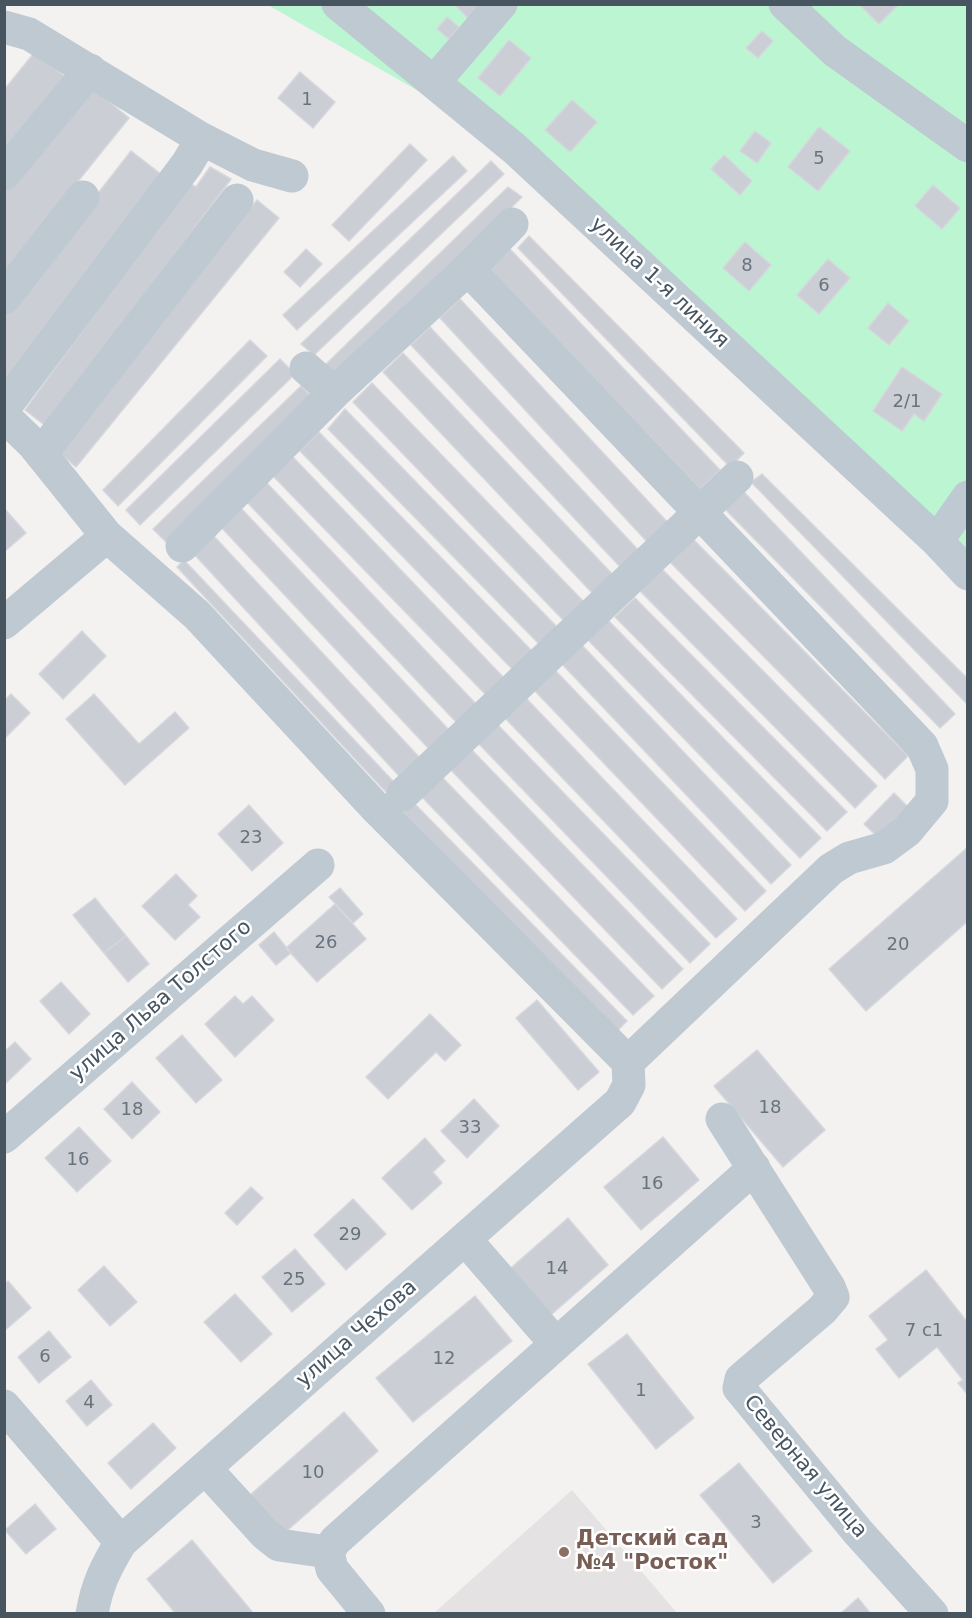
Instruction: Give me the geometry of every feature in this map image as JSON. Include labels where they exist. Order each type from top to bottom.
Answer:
[{"type":"street","name":"улица 1-я линия","points":[[338,4],[515,149],[937,541],[968,574]]},
{"type":"street","points":[[434,82],[501,4]]},
{"type":"street","points":[[785,4],[835,51],[968,146]]},
{"type":"street","points":[[4,27],[29,34],[202,139],[253,165],[292,176]]},
{"type":"street","points":[[4,174],[90,70]]},
{"type":"street","points":[[4,408],[187,164],[202,139]]},
{"type":"street","points":[[4,298],[83,197]]},
{"type":"street","points":[[41,454],[237,200]]},
{"type":"street","points":[[182,546],[334,393],[468,269],[512,224]]},
{"type":"street","points":[[4,416],[41,454],[107,536],[197,615],[377,809],[627,1062],[831,869],[849,858],[884,848],[907,831],[932,801],[932,769],[922,746],[468,269]]},
{"type":"street","points":[[306,368],[334,393]]},
{"type":"street","points":[[402,795],[737,477]]},
{"type":"street","points":[[937,541],[968,497]]},
{"type":"street","points":[[4,623],[107,536]]},
{"type":"street","name":"улица Льва Толстого","points":[[4,1137],[318,865]]},
{"type":"street","name":"улица Чехова","points":[[92,1614],[96,1589],[105,1569],[122,1542],[620,1102],[629,1085],[627,1062]]},
{"type":"street","name":"Северная улица","points":[[722,1119],[829,1287],[832,1298],[822,1310],[741,1379],[739,1388],[858,1532],[932,1614]]},
{"type":"street","points":[[369,1614],[332,1569],[328,1552],[335,1541],[754,1168]]},
{"type":"street","points":[[465,1239],[556,1344]]},
{"type":"street","points":[[4,1406],[122,1542]]},
{"type":"street","points":[[205,1468],[265,1534],[279,1545],[328,1552]]},
{"type":"shaded area","name":"Детский сад №4 \"Росток\"","points":[[572,1490],[677,1613],[434,1613]]},
{"type":"green space","points":[[268,5],[967,5],[967,585],[532,156]]},
{"type":"building","points":[[454,4],[480,4],[471,21]]},
{"type":"building","points":[[859,4],[899,4],[879,24]]},
{"type":"building","points":[[447,17],[459,27],[449,39],[437,29]]},
{"type":"building","points":[[762,31],[773,41],[758,58],[746,48]]},
{"type":"building","points":[[509,40],[531,58],[500,96],[478,78]]},
{"type":"building","points":[[34,53],[67,78],[4,158],[4,90]]},
{"type":"building","points":[[300,72],[335,102],[313,128],[278,98]]},
{"type":"building","points":[[90,86],[129,118],[4,273],[4,192]]},
{"type":"building","points":[[572,100],[597,122],[570,152],[545,130]]},
{"type":"building","points":[[819,127],[850,151],[818,191],[788,167]]},
{"type":"building","points":[[755,131],[771,143],[757,163],[740,151]]},
{"type":"building","points":[[410,144],[427,160],[349,241],[332,225]]},
{"type":"building","points":[[131,151],[166,178],[8,381],[4,378],[4,314]]},
{"type":"building","points":[[724,155],[752,181],[740,195],[711,169]]},
{"type":"building","points":[[453,156],[467,171],[297,330],[283,315]]},
{"type":"building","points":[[491,161],[504,174],[314,355],[301,344]]},
{"type":"building","points":[[210,167],[231,179],[47,427],[25,410],[189,183],[196,187]]},
{"type":"building","points":[[933,185],[960,208],[942,229],[915,206]]},
{"type":"building","points":[[508,187],[522,197],[336,380],[322,368]]},
{"type":"building","points":[[257,200],[279,218],[76,467],[54,448]]},
{"type":"building","points":[[529,236],[744,453],[730,467],[518,248]]},
{"type":"building","points":[[745,242],[771,265],[749,291],[723,268]]},
{"type":"building","points":[[509,248],[720,470],[700,489],[489,268]]},
{"type":"building","points":[[306,249],[322,264],[300,287],[284,272]]},
{"type":"building","points":[[828,259],[850,278],[819,314],[797,295]]},
{"type":"building","points":[[460,299],[672,527],[651,546],[440,318]]},
{"type":"building","points":[[888,303],[909,321],[889,345],[868,328]]},
{"type":"building","points":[[430,327],[642,554],[624,571],[411,345]]},
{"type":"building","points":[[250,340],[267,356],[118,506],[103,490]]},
{"type":"building","points":[[403,353],[616,578],[596,597],[383,372]]},
{"type":"building","points":[[280,359],[295,374],[140,525],[126,510]]},
{"type":"building","points":[[902,367],[942,394],[924,421],[914,414],[902,431],[873,411]]},
{"type":"building","points":[[372,383],[587,605],[567,624],[353,402]]},
{"type":"building","points":[[301,386],[315,400],[167,543],[153,529]]},
{"type":"building","points":[[345,409],[561,631],[542,647],[328,429]]},
{"type":"building","points":[[319,432],[534,653],[515,672],[300,451]]},
{"type":"building","points":[[293,457],[506,680],[488,697],[273,476]]},
{"type":"building","points":[[762,474],[968,679],[968,705],[751,482]]},
{"type":"building","points":[[266,482],[477,705],[458,724],[246,501]]},
{"type":"building","points":[[744,492],[955,714],[940,728],[724,508]]},
{"type":"building","points":[[239,506],[449,730],[429,749],[219,525]]},
{"type":"building","points":[[4,508],[26,533],[4,552]]},
{"type":"building","points":[[212,534],[420,758],[400,777],[192,552]]},
{"type":"building","points":[[693,539],[908,756],[885,779],[670,562]]},
{"type":"building","points":[[184,560],[394,782],[385,791],[177,567]]},
{"type":"building","points":[[662,569],[877,786],[855,808],[640,591]]},
{"type":"building","points":[[635,598],[847,812],[827,831],[615,617]]},
{"type":"building","points":[[607,619],[821,838],[800,858],[586,638]]},
{"type":"building","points":[[82,631],[106,656],[63,699],[39,674]]},
{"type":"building","points":[[580,643],[791,865],[771,884],[560,662]]},
{"type":"building","points":[[554,669],[766,891],[745,911],[533,689]]},
{"type":"building","points":[[11,694],[30,713],[4,739],[4,701]]},
{"type":"building","points":[[94,694],[139,744],[175,712],[189,728],[125,785],[66,719]]},
{"type":"building","points":[[525,697],[737,919],[716,938],[504,717]]},
{"type":"building","points":[[496,723],[710,944],[690,963],[477,742]]},
{"type":"building","points":[[470,748],[683,969],[662,989],[449,768]]},
{"type":"building","points":[[440,775],[654,996],[633,1015],[419,794]]},
{"type":"building","points":[[894,793],[909,808],[880,839],[864,824]]},
{"type":"building","points":[[412,801],[627,1021],[615,1033],[402,811]]},
{"type":"building","points":[[249,805],[283,843],[252,871],[218,834]]},
{"type":"building","points":[[968,847],[968,921],[866,1011],[829,969]]},
{"type":"building","points":[[176,874],[197,896],[188,905],[200,917],[175,940],[142,906]]},
{"type":"building","points":[[340,888],[363,914],[353,923],[329,897]]},
{"type":"building","points":[[95,898],[126,936],[104,953],[73,915]]},
{"type":"building","points":[[335,904],[366,939],[317,982],[286,948]]},
{"type":"building","points":[[274,932],[291,953],[276,965],[259,945]]},
{"type":"building","points":[[126,936],[149,964],[128,982],[104,953]]},
{"type":"building","points":[[61,982],[90,1014],[69,1034],[40,1001]]},
{"type":"building","points":[[235,996],[243,1004],[252,996],[274,1020],[235,1057],[205,1024]]},
{"type":"building","points":[[537,1000],[599,1072],[578,1090],[516,1018]]},
{"type":"building","points":[[430,1014],[461,1045],[445,1061],[436,1052],[388,1099],[366,1077]]},
{"type":"building","points":[[182,1035],[222,1080],[196,1103],[156,1058]]},
{"type":"building","points":[[15,1042],[31,1059],[4,1085],[4,1052]]},
{"type":"building","points":[[757,1050],[825,1130],[783,1167],[714,1086]]},
{"type":"building","points":[[132,1082],[160,1112],[132,1139],[104,1109]]},
{"type":"building","points":[[474,1099],[499,1126],[467,1158],[441,1131]]},
{"type":"building","points":[[79,1127],[111,1161],[77,1192],[45,1158]]},
{"type":"building","points":[[663,1137],[699,1180],[641,1230],[604,1187]]},
{"type":"building","points":[[425,1138],[445,1161],[433,1172],[442,1183],[412,1210],[382,1178]]},
{"type":"building","points":[[251,1187],[263,1198],[237,1225],[225,1213]]},
{"type":"building","points":[[353,1199],[386,1234],[346,1270],[314,1235]]},
{"type":"building","points":[[568,1218],[608,1265],[545,1320],[505,1273]]},
{"type":"building","points":[[295,1249],[325,1284],[292,1312],[262,1277]]},
{"type":"building","points":[[104,1266],[137,1302],[110,1326],[78,1290]]},
{"type":"building","points":[[926,1270],[968,1323],[968,1395],[958,1383],[963,1380],[937,1347],[899,1378],[876,1349],[888,1340],[869,1316]]},
{"type":"building","points":[[8,1281],[31,1308],[4,1331],[4,1284]]},
{"type":"building","points":[[235,1294],[272,1334],[241,1362],[204,1322]]},
{"type":"building","points":[[475,1296],[512,1341],[413,1422],[376,1378]]},
{"type":"building","points":[[49,1331],[71,1357],[39,1383],[18,1357]]},
{"type":"building","points":[[627,1334],[694,1418],[656,1449],[588,1364]]},
{"type":"building","points":[[91,1380],[112,1405],[87,1426],[66,1401]]},
{"type":"building","points":[[344,1412],[378,1451],[282,1535],[249,1496]]},
{"type":"building","points":[[153,1423],[176,1448],[131,1489],[108,1463]]},
{"type":"building","points":[[739,1463],[812,1551],[773,1583],[700,1495]]},
{"type":"building","points":[[35,1504],[56,1529],[26,1554],[5,1530]]},
{"type":"building","points":[[192,1540],[254,1614],[176,1614],[147,1579]]},
{"type":"building","points":[[858,1598],[871,1614],[840,1614]]},
{"type":"place","name":"Детский сад №4 \"Росток\"","points":[[564,1552]]}]
